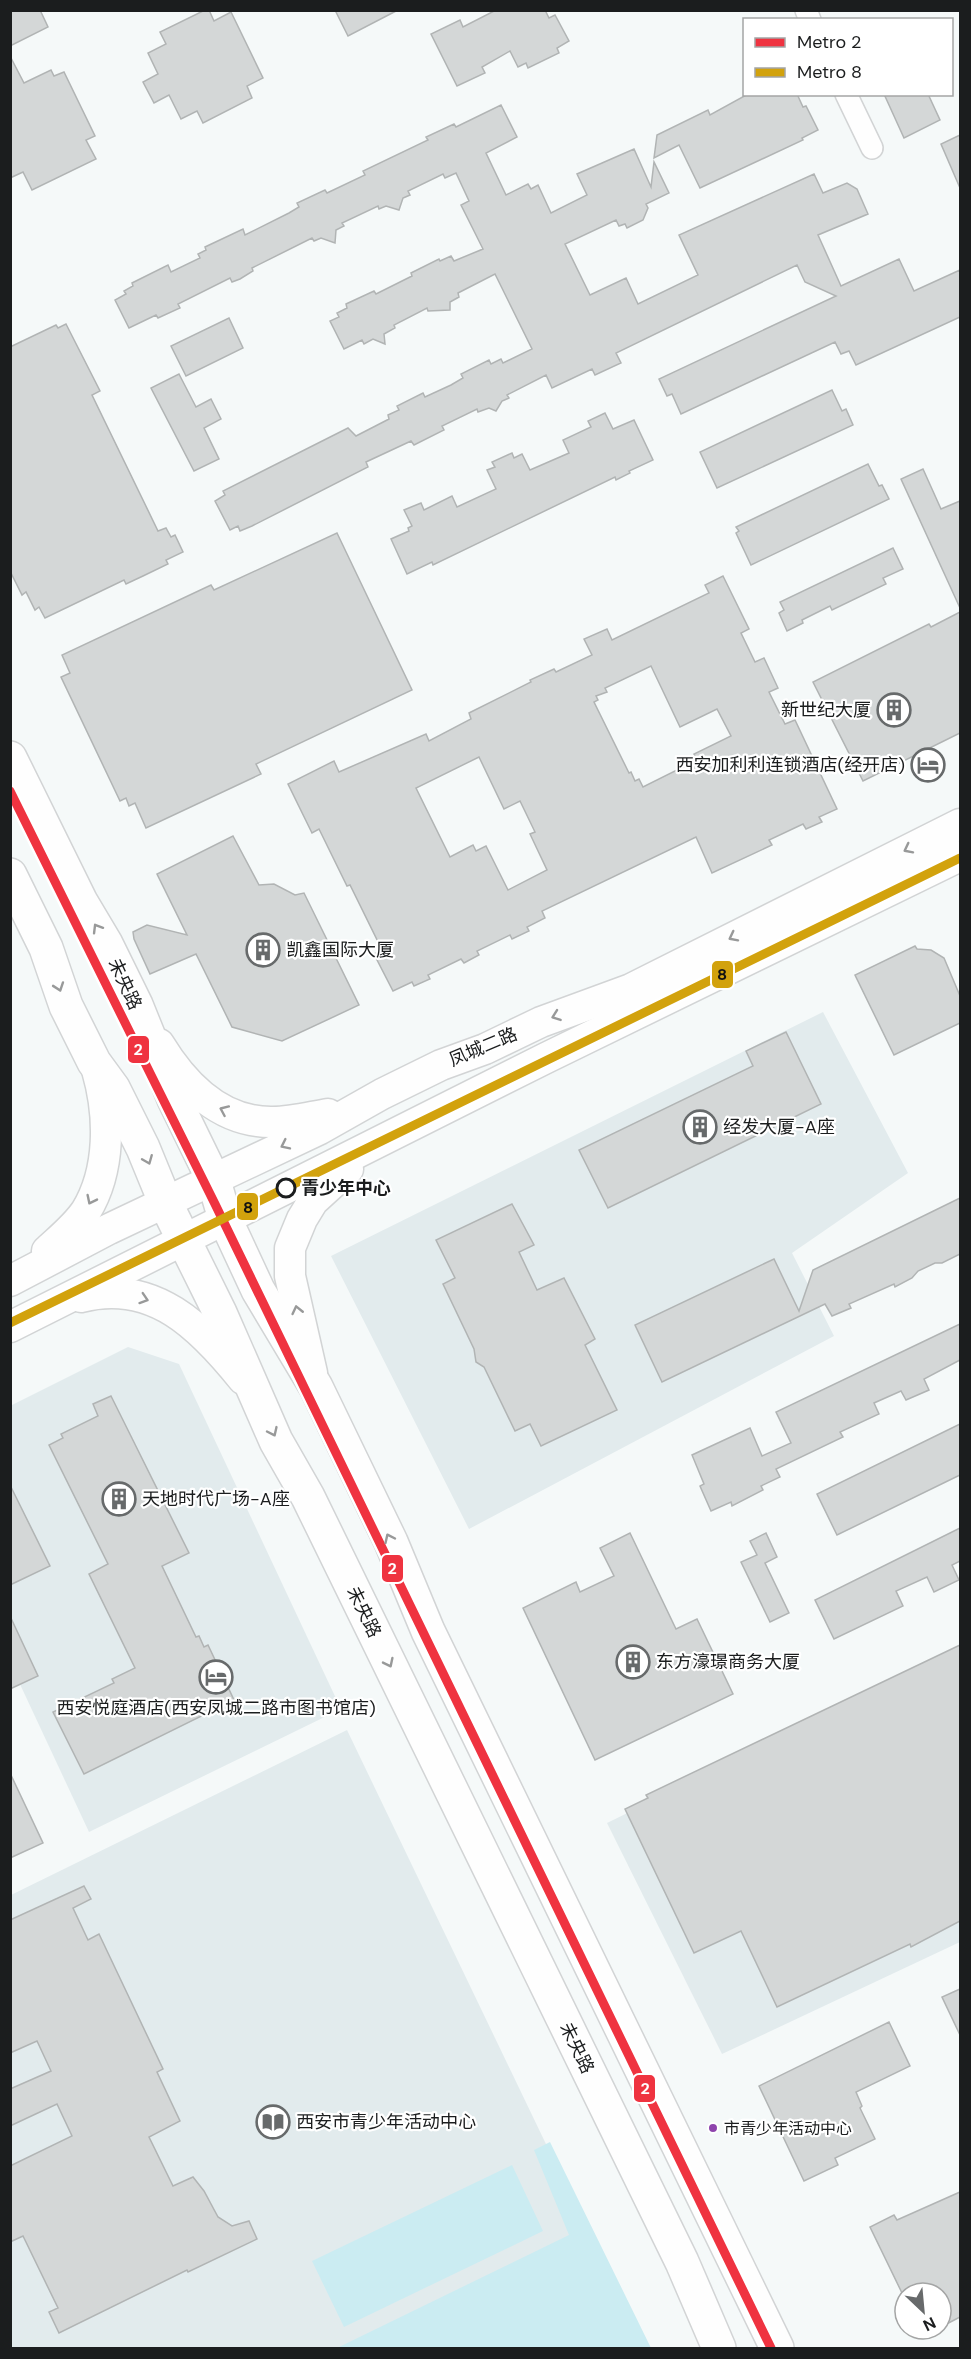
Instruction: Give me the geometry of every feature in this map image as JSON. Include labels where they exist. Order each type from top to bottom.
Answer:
[{"type":"main road","name":"未央路","points":[[10,758],[81,902],[106,944],[136,1005],[174,1099],[214,1181],[225,1219],[258,1290],[316,1387],[391,1542],[433,1642],[777,2349]]},
{"type":"main road","name":"凤城二路","points":[[10,1279],[109,1229],[166,1204],[320,1129],[382,1094],[441,1065],[485,1049],[541,1022],[631,989],[960,824]]},
{"type":"main road","name":"凤城二路","points":[[10,1327],[406,1128],[960,856]]},
{"type":"main road","name":"未央路","points":[[10,876],[46,948],[66,1006],[94,1062],[113,1088],[143,1148],[166,1204],[220,1313],[276,1441],[313,1506],[666,2230],[719,2349]]},
{"type":"main road","points":[[136,1005],[163,1051],[187,1083],[209,1102],[236,1115],[254,1121],[295,1120],[333,1113],[382,1094]]},
{"type":"main road","points":[[10,1279],[46,1252],[72,1228],[86,1211],[95,1193],[105,1154],[106,1132],[105,1104],[94,1062]]},
{"type":"main road","points":[[316,1387],[290,1276],[290,1248],[302,1219],[313,1201],[351,1167],[406,1128]]},
{"type":"main road","points":[[47,1309],[95,1293],[111,1293],[130,1295],[173,1310],[204,1334],[254,1392]]},
{"type":"street","points":[[847,96],[872,148]]},
{"type":"shaded area","points":[[823,1012],[908,1173],[792,1253],[834,1336],[469,1529],[331,1256]]},
{"type":"shaded area","points":[[128,1347],[179,1364],[341,1709],[89,1832],[11,1665],[10,1406]]},
{"type":"shaded area","points":[[950,1655],[960,1676],[960,1942],[722,2054],[607,1823]]},
{"type":"shaded area","name":"西安市青少年活动中心","points":[[347,1730],[644,2348],[11,2348],[11,1895]]},
{"type":"shaded area","points":[[550,2142],[651,2348],[337,2348],[569,2235],[534,2150]]},
{"type":"shaded area","points":[[512,2165],[543,2231],[344,2327],[312,2261]]},
{"type":"building","points":[[10,10],[40,10],[48,27],[10,46]]},
{"type":"building","points":[[209,10],[214,21],[231,12],[263,78],[247,86],[252,98],[203,123],[197,111],[181,119],[169,95],[154,103],[143,82],[158,74],[148,53],[166,44],[160,32]]},
{"type":"building","points":[[335,10],[398,10],[348,36]]},
{"type":"building","points":[[496,10],[545,10],[549,18],[555,15],[569,41],[557,48],[559,53],[528,68],[526,63],[518,67],[510,51],[482,67],[485,73],[457,86],[431,34],[460,20],[463,27]]},
{"type":"building","points":[[10,56],[24,83],[51,70],[54,76],[64,72],[95,136],[86,140],[96,159],[32,190],[23,172],[10,178]]},
{"type":"building","points":[[744,96],[798,96],[803,107],[806,106],[818,130],[802,138],[803,140],[700,188],[679,145],[654,158],[657,135],[708,110],[710,115]]},
{"type":"building","points":[[885,96],[929,96],[940,120],[904,138]]},
{"type":"building","points":[[501,105],[517,137],[486,153],[506,195],[528,184],[531,189],[538,185],[551,213],[587,195],[577,174],[634,149],[651,187],[654,162],[669,193],[646,204],[648,208],[643,220],[627,228],[625,224],[619,226],[616,220],[565,244],[590,295],[626,278],[638,304],[698,275],[679,235],[814,174],[823,193],[847,183],[857,189],[868,214],[818,235],[841,286],[899,259],[914,291],[960,270],[960,317],[856,365],[849,351],[841,354],[835,342],[681,414],[672,394],[667,396],[659,379],[836,296],[805,282],[797,265],[616,353],[621,363],[595,375],[592,369],[552,388],[546,375],[507,395],[509,398],[502,401],[496,411],[489,408],[478,412],[477,409],[442,426],[444,430],[414,445],[411,441],[366,462],[368,467],[252,526],[240,531],[238,526],[230,530],[215,501],[225,495],[223,491],[348,428],[356,436],[389,419],[388,415],[399,410],[397,406],[423,393],[425,397],[451,385],[463,378],[461,374],[489,360],[491,364],[501,359],[503,363],[532,349],[495,274],[458,293],[459,297],[450,302],[450,310],[428,311],[427,308],[394,325],[395,328],[384,334],[385,344],[373,339],[364,344],[362,340],[344,349],[330,321],[339,317],[337,313],[347,308],[346,304],[374,291],[376,294],[439,259],[440,261],[451,256],[454,261],[483,249],[461,205],[469,201],[456,173],[445,178],[443,174],[408,191],[410,195],[403,198],[399,210],[386,206],[379,209],[378,206],[342,223],[344,226],[336,230],[335,243],[321,238],[314,241],[312,238],[252,268],[253,271],[240,279],[232,282],[230,278],[178,304],[180,308],[158,318],[156,315],[129,328],[115,300],[126,294],[124,291],[133,286],[132,283],[168,265],[171,272],[200,258],[198,254],[206,250],[205,247],[243,229],[245,235],[299,207],[297,203],[325,190],[327,193],[365,175],[363,171],[428,140],[426,137],[454,124],[456,127]]},
{"type":"building","points":[[960,135],[960,188],[941,144]]},
{"type":"building","points":[[229,318],[243,348],[186,376],[171,346]]},
{"type":"building","points":[[66,324],[100,391],[92,395],[158,531],[166,528],[171,537],[175,535],[183,552],[166,560],[168,564],[143,576],[126,584],[124,580],[45,618],[39,607],[35,610],[26,592],[22,595],[10,571],[10,347],[56,325],[58,328]]},
{"type":"building","points":[[179,374],[196,407],[211,399],[221,419],[204,428],[219,459],[194,471],[151,388]]},
{"type":"building","points":[[832,390],[842,411],[846,409],[853,425],[717,488],[700,452]]},
{"type":"building","points":[[605,413],[613,429],[634,420],[653,460],[616,480],[615,477],[433,565],[432,562],[407,574],[391,539],[409,531],[408,528],[412,526],[404,510],[421,503],[424,510],[452,496],[457,507],[496,489],[487,470],[495,467],[492,462],[512,453],[514,458],[522,454],[530,470],[569,453],[563,440],[591,427],[588,421]]},
{"type":"building","points":[[868,464],[879,486],[882,485],[889,499],[751,565],[736,533],[739,531],[736,527]]},
{"type":"building","points":[[923,469],[941,509],[960,501],[960,608],[901,479]]},
{"type":"building","points":[[337,533],[412,690],[256,764],[261,774],[146,828],[135,803],[129,806],[126,798],[120,801],[61,677],[70,673],[62,655],[211,585],[214,590]]},
{"type":"building","points":[[893,548],[903,569],[883,578],[886,584],[832,610],[830,606],[802,620],[803,623],[787,631],[779,613],[784,610],[780,602]]},
{"type":"building","points":[[723,576],[749,629],[741,633],[755,662],[764,658],[778,688],[769,692],[785,724],[795,720],[837,809],[819,817],[822,822],[806,829],[803,824],[769,840],[772,845],[712,873],[696,837],[542,911],[545,918],[527,927],[529,931],[512,939],[510,935],[477,951],[479,955],[464,963],[461,959],[428,975],[430,979],[414,986],[412,982],[393,991],[374,954],[382,950],[350,885],[347,886],[319,829],[312,833],[288,784],[334,761],[339,772],[426,734],[429,741],[471,719],[469,713],[531,682],[530,680],[554,669],[556,672],[592,655],[584,639],[607,629],[612,640],[709,593],[705,585]],"holes":[[[651,666],[680,727],[717,709],[731,736],[694,754],[697,760],[643,787],[639,779],[635,781],[631,772],[629,773],[594,702],[598,700],[596,696],[607,692],[605,688]],[[479,757],[504,809],[520,801],[535,832],[530,834],[547,870],[508,890],[486,846],[476,851],[473,845],[450,857],[416,788]]]},
{"type":"building","name":"新世纪大厦","points":[[960,612],[960,733],[863,781],[813,682],[929,624],[931,627]]},
{"type":"building","name":"凯鑫国际大厦","points":[[233,836],[259,885],[274,884],[295,895],[304,893],[359,1005],[282,1041],[232,1027],[196,954],[150,974],[133,932],[147,925],[187,935],[157,874]]},
{"type":"building","points":[[915,946],[917,949],[931,950],[944,958],[960,996],[960,1023],[894,1055],[855,975]]},
{"type":"building","name":"经发大厦-A座","points":[[786,1032],[821,1104],[608,1208],[579,1150],[753,1066],[746,1051]]},
{"type":"building","points":[[960,1198],[960,1254],[918,1271],[912,1278],[895,1287],[894,1284],[849,1304],[851,1308],[832,1316],[825,1304],[662,1382],[635,1325],[774,1259],[799,1311],[813,1270]]},
{"type":"building","points":[[512,1204],[534,1245],[519,1252],[537,1290],[564,1278],[595,1339],[585,1345],[617,1410],[541,1446],[530,1424],[515,1431],[484,1367],[476,1362],[474,1349],[443,1284],[455,1278],[436,1240]]},
{"type":"building","points":[[960,1324],[960,1360],[924,1379],[929,1390],[906,1400],[901,1391],[874,1403],[879,1414],[840,1432],[843,1437],[776,1469],[780,1477],[761,1486],[763,1490],[732,1506],[731,1502],[711,1511],[700,1486],[704,1484],[692,1455],[750,1428],[762,1456],[791,1443],[776,1412]]},
{"type":"building","points":[[111,1396],[189,1553],[162,1566],[196,1637],[199,1636],[204,1647],[208,1645],[234,1700],[84,1774],[53,1712],[114,1683],[112,1679],[135,1668],[89,1574],[108,1564],[49,1445],[63,1438],[61,1434],[98,1416],[93,1404]]},
{"type":"building","points":[[960,1424],[960,1475],[837,1535],[817,1494]]},
{"type":"building","points":[[10,1485],[50,1566],[10,1585]]},
{"type":"building","points":[[960,1528],[960,1561],[952,1565],[959,1580],[934,1592],[927,1577],[896,1591],[903,1606],[834,1639],[815,1600]]},
{"type":"building","name":"东方濠璟商务大厦","points":[[630,1533],[676,1629],[697,1619],[733,1694],[595,1760],[523,1608],[576,1582],[580,1592],[614,1576],[600,1548]]},
{"type":"building","points":[[766,1533],[777,1557],[765,1563],[789,1613],[770,1622],[741,1562],[757,1555],[750,1541]]},
{"type":"building","points":[[10,1616],[38,1676],[10,1689]]},
{"type":"building","points":[[960,1645],[960,1921],[911,1947],[910,1944],[777,2007],[741,1931],[694,1953],[625,1809],[648,1798],[646,1795]]},
{"type":"building","points":[[10,1773],[43,1843],[10,1858]]},
{"type":"building","points":[[84,1886],[91,1899],[73,1908],[88,1940],[99,1934],[163,2069],[157,2072],[180,2121],[149,2137],[173,2186],[193,2177],[204,2191],[218,2217],[232,2226],[249,2221],[257,2239],[188,2272],[187,2270],[59,2333],[49,2312],[58,2308],[23,2236],[10,2242],[10,2166],[72,2136],[57,2104],[10,2126],[10,2089],[51,2071],[37,2041],[10,2053],[10,1920]]},
{"type":"building","points":[[960,1989],[960,2035],[942,1997]]},
{"type":"building","points":[[889,2022],[910,2066],[856,2092],[862,2106],[860,2108],[875,2139],[835,2158],[838,2165],[804,2181],[759,2086]]},
{"type":"building","points":[[960,2192],[960,2317],[953,2321],[953,2281],[896,2281],[870,2227],[894,2215],[897,2220]]},
{"type":"metro line","name":"2","points":[[10,791],[215,1204],[771,2348]]},
{"type":"metro line","name":"8","points":[[10,1323],[960,858]]},
{"type":"place","name":"新世纪大厦","points":[[894,710]]},
{"type":"place","name":"西安加利利连锁酒店(经开店)","points":[[928,765]]},
{"type":"place","name":"凯鑫国际大厦","points":[[263,950]]},
{"type":"place","name":"经发大厦-A座","points":[[700,1127]]},
{"type":"place","name":"青少年中心","points":[[286,1188]]},
{"type":"place","name":"天地时代广场-A座","points":[[119,1499]]},
{"type":"place","name":"东方濠璟商务大厦","points":[[633,1662]]},
{"type":"place","name":"西安悦庭酒店(西安凤城二路市图书馆店)","points":[[216,1677]]},
{"type":"place","name":"西安市青少年活动中心","points":[[273,2122]]},
{"type":"place","name":"市青少年活动中心","points":[[713,2128]]}]
